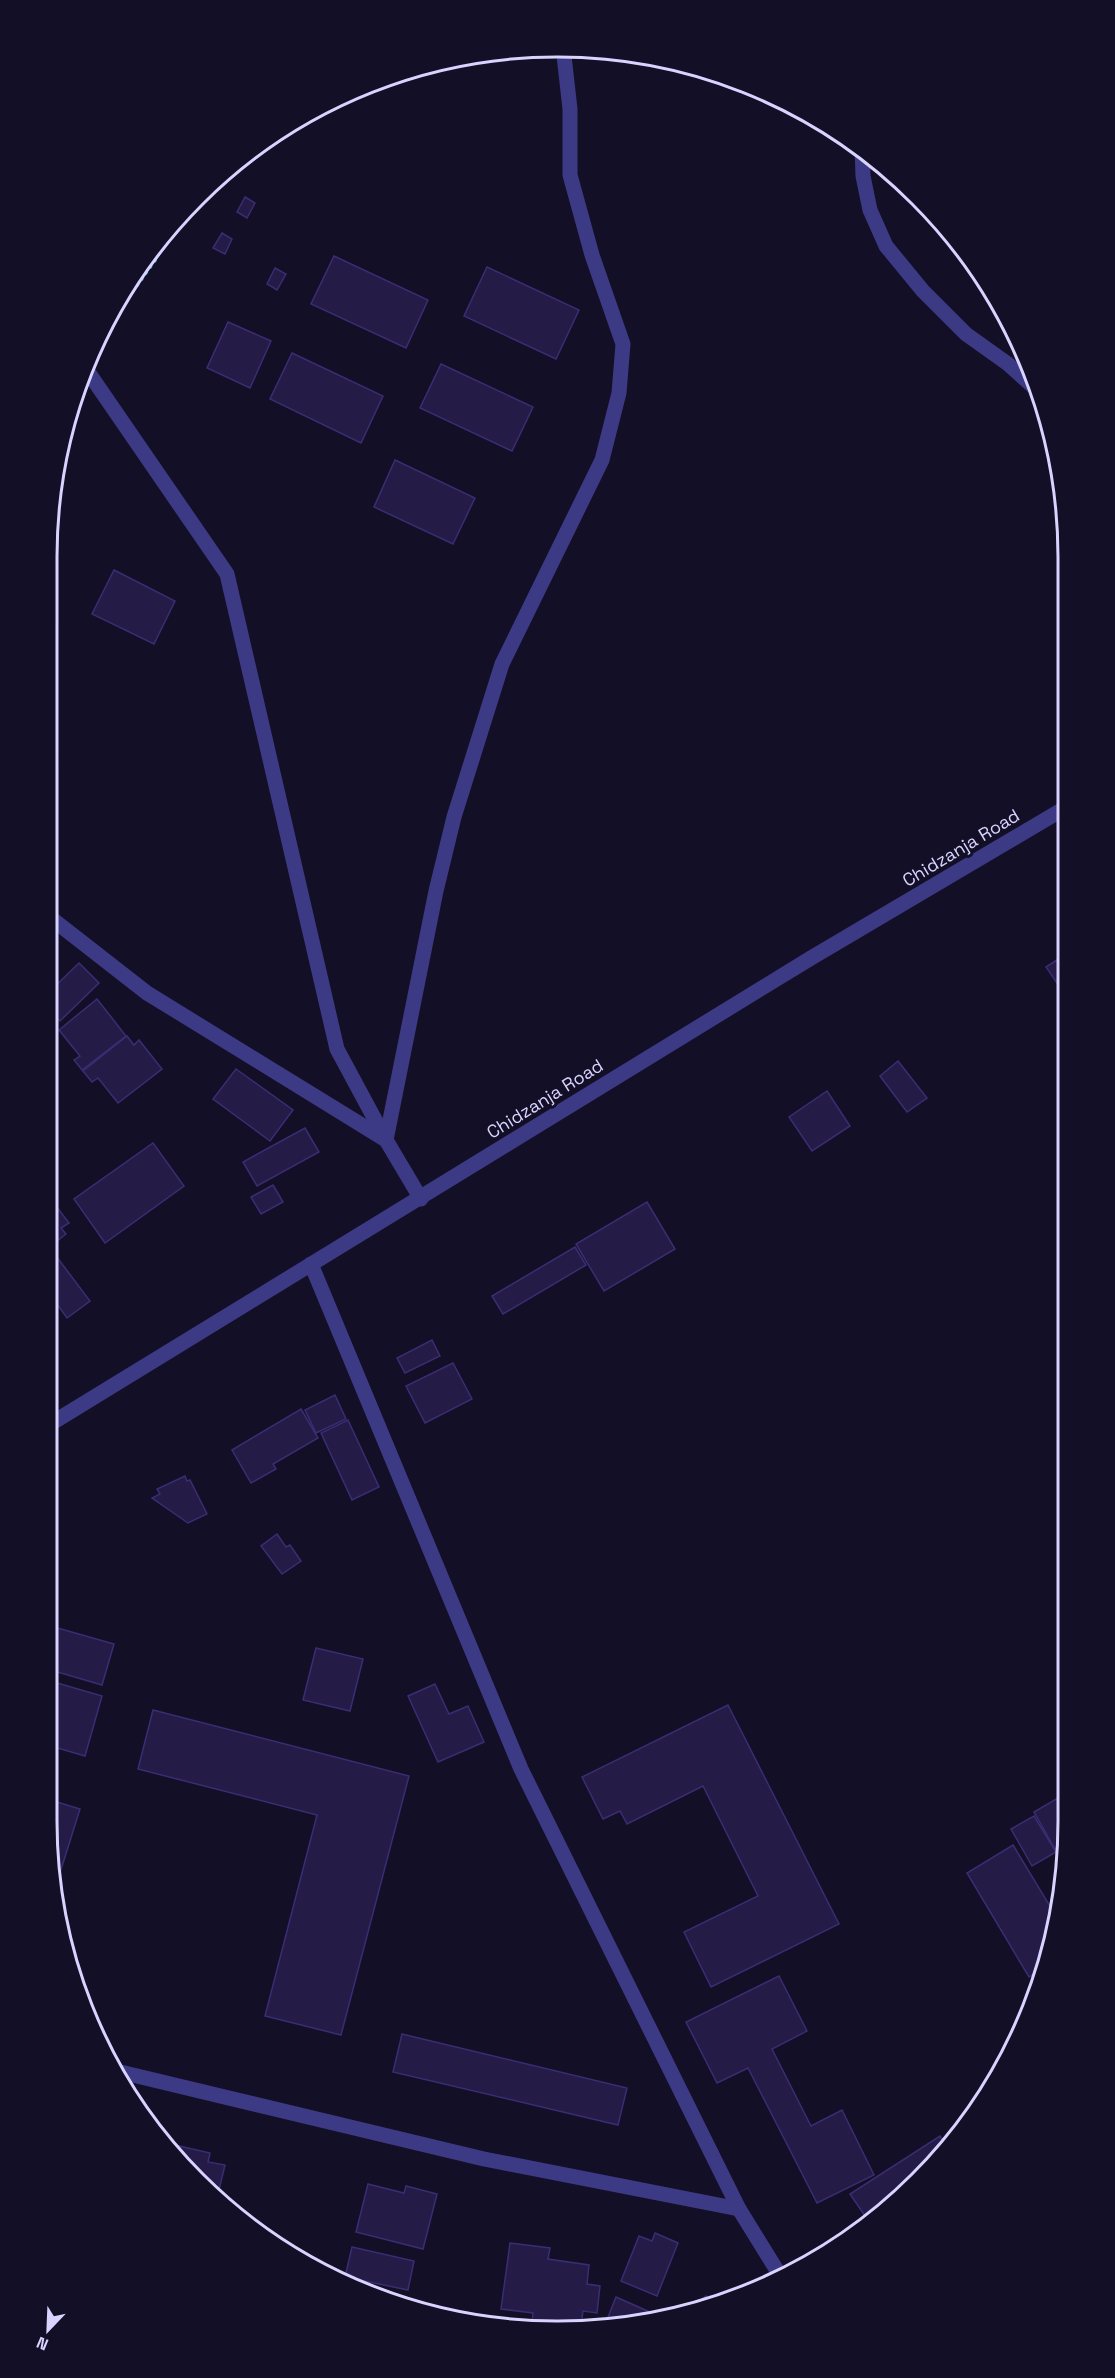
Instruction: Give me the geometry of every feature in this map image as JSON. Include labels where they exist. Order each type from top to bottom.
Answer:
[{"type":"street","points":[[386,1140],[436,891],[454,817],[502,664],[602,460],[619,393],[623,344],[592,255],[570,175],[570,109],[564,57]]},
{"type":"street","points":[[862,160],[863,176],[870,210],[886,246],[923,291],[966,334],[1025,379]]},
{"type":"street","points":[[91,377],[226,574],[337,1049],[421,1199]]},
{"type":"street","name":"Chidzanja Road","points":[[57,1419],[421,1199],[811,958],[1058,812]]},
{"type":"street","points":[[57,923],[147,993],[386,1140]]},
{"type":"street","points":[[311,1264],[520,1769],[739,2209],[777,2270]]},
{"type":"street","points":[[125,2073],[484,2159],[739,2209]]},
{"type":"path","points":[[137,285],[158,256]]},
{"type":"building","points":[[245,197],[255,203],[247,218],[237,212]]},
{"type":"building","points":[[222,233],[232,239],[225,254],[213,248]]},
{"type":"building","points":[[334,256],[428,300],[406,348],[311,304]]},
{"type":"building","points":[[487,267],[579,310],[556,359],[464,316]]},
{"type":"building","points":[[275,268],[286,274],[277,290],[267,284]]},
{"type":"building","points":[[228,322],[271,341],[250,388],[207,368]]},
{"type":"building","points":[[292,353],[383,396],[361,443],[270,399]]},
{"type":"building","points":[[441,364],[533,407],[512,451],[420,408]]},
{"type":"building","points":[[395,460],[475,498],[453,544],[374,507]]},
{"type":"building","points":[[114,570],[175,601],[154,644],[92,614]]},
{"type":"building","points":[[1058,959],[1058,985],[1046,967]]},
{"type":"building","points":[[79,963],[99,983],[60,1021],[57,1018],[57,984]]},
{"type":"building","points":[[97,999],[126,1036],[82,1070],[74,1060],[80,1056],[59,1030]]},
{"type":"building","points":[[127,1036],[134,1045],[139,1040],[162,1069],[118,1103],[98,1078],[92,1082],[83,1071]]},
{"type":"building","points":[[898,1061],[927,1098],[907,1112],[880,1076]]},
{"type":"building","points":[[236,1069],[293,1110],[270,1141],[213,1099]]},
{"type":"building","points":[[827,1091],[850,1126],[812,1151],[789,1117]]},
{"type":"building","points":[[305,1128],[319,1152],[257,1186],[243,1162]]},
{"type":"building","points":[[153,1143],[184,1186],[105,1243],[74,1199]]},
{"type":"building","points":[[273,1185],[283,1202],[261,1214],[251,1197]]},
{"type":"building","points":[[647,1202],[675,1249],[604,1291],[576,1244]]},
{"type":"building","points":[[57,1207],[69,1223],[61,1228],[66,1234],[57,1241]]},
{"type":"building","points":[[575,1247],[586,1265],[503,1314],[492,1296]]},
{"type":"building","points":[[57,1257],[90,1301],[67,1318],[57,1304]]},
{"type":"building","points":[[432,1340],[440,1356],[405,1373],[397,1358]]},
{"type":"building","points":[[453,1363],[472,1399],[425,1423],[406,1386]]},
{"type":"building","points":[[335,1395],[346,1419],[316,1433],[305,1410]]},
{"type":"building","points":[[301,1409],[318,1438],[273,1464],[276,1469],[251,1483],[232,1450]]},
{"type":"building","points":[[348,1420],[379,1487],[352,1500],[321,1433]]},
{"type":"building","points":[[185,1476],[187,1481],[190,1480],[207,1514],[188,1523],[152,1498],[160,1494],[157,1489]]},
{"type":"building","points":[[277,1534],[286,1547],[290,1545],[301,1561],[282,1574],[261,1546]]},
{"type":"building","points":[[57,1628],[114,1644],[102,1685],[57,1672]]},
{"type":"building","points":[[316,1648],[363,1659],[350,1711],[303,1700]]},
{"type":"building","points":[[57,1683],[102,1696],[85,1756],[57,1748]]},
{"type":"building","points":[[435,1684],[449,1714],[468,1706],[484,1742],[438,1762],[408,1696]]},
{"type":"building","points":[[728,1705],[839,1924],[711,1987],[684,1932],[758,1896],[703,1786],[627,1824],[620,1811],[603,1819],[582,1777]]},
{"type":"building","points":[[153,1710],[409,1776],[341,2035],[265,2016],[317,1815],[138,1769]]},
{"type":"building","points":[[1058,1798],[1057,1848],[1055,1849],[1034,1812]]},
{"type":"building","points":[[57,1802],[80,1809],[60,1873]]},
{"type":"building","points":[[1034,1816],[1056,1852],[1032,1866],[1011,1829]]},
{"type":"building","points":[[1013,1845],[1050,1906],[1033,1975],[1029,1977],[967,1873]]},
{"type":"building","points":[[779,1976],[807,2031],[772,2049],[811,2126],[842,2110],[874,2175],[817,2203],[748,2068],[717,2083],[686,2022]]},
{"type":"building","points":[[402,2034],[627,2088],[618,2125],[393,2072]]},
{"type":"building","points":[[940,2136],[943,2140],[888,2197],[865,2216],[850,2194]]},
{"type":"building","points":[[176,2145],[210,2153],[208,2162],[225,2165],[219,2189]]},
{"type":"building","points":[[368,2184],[404,2193],[406,2186],[437,2194],[423,2249],[356,2232]]},
{"type":"building","points":[[655,2233],[678,2243],[657,2296],[621,2281],[639,2236],[652,2241]]},
{"type":"building","points":[[510,2243],[550,2248],[548,2259],[589,2265],[587,2284],[600,2286],[597,2313],[583,2311],[582,2320],[532,2320],[533,2313],[501,2309]]},
{"type":"building","points":[[352,2247],[414,2261],[408,2290],[360,2280],[346,2274]]},
{"type":"building","points":[[616,2297],[650,2312],[623,2317],[608,2317]]}]
